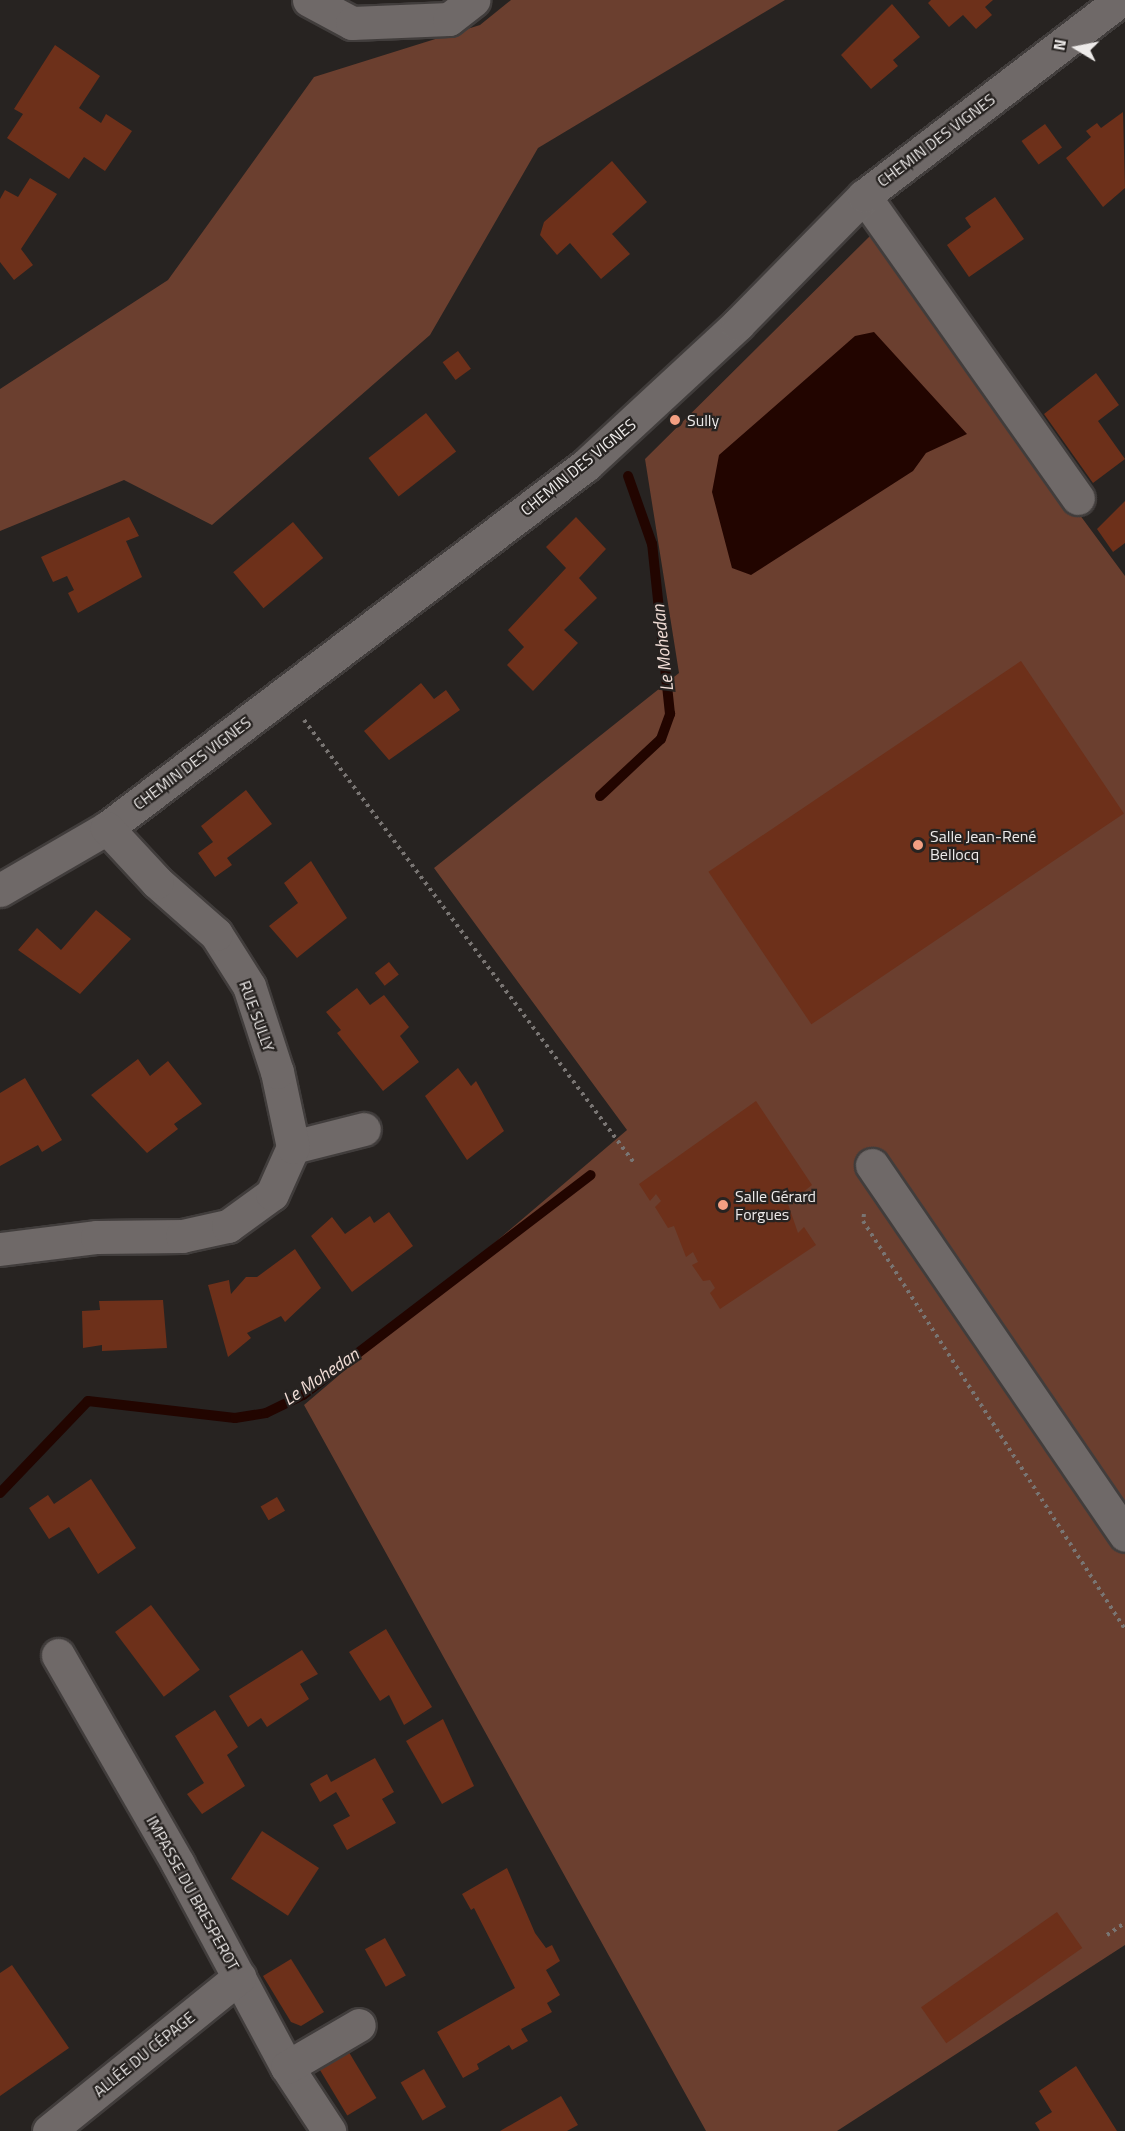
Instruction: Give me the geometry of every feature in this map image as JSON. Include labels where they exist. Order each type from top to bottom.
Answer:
[{"type":"street","points":[[309,0],[352,23],[449,19],[473,0]]},
{"type":"street","name":"CHEMIN DES VIGNES","points":[[0,891],[108,828],[586,465],[738,324],[864,196],[1120,0]]},
{"type":"street","points":[[864,196],[1078,498]]},
{"type":"street","name":"RUE SULLY","points":[[108,828],[157,882],[216,934],[249,986],[277,1072],[293,1146]]},
{"type":"street","points":[[0,1249],[97,1237],[182,1236],[228,1226],[272,1194],[293,1146],[364,1129]]},
{"type":"street","points":[[872,1165],[1125,1535]]},
{"type":"street","name":"IMPASSE DU BRESPEROT","points":[[58,1655],[287,2067],[329,2131]]},
{"type":"street","name":"ALLÉE DU CÉPAGE","points":[[49,2131],[239,1977]]},
{"type":"street","points":[[287,2067],[359,2025]]},
{"type":"path","points":[[284,693],[635,1164]]},
{"type":"path","points":[[872,1165],[863,1221],[1125,1629]]},
{"type":"path","points":[[1107,1935],[1125,1923]]},
{"type":"shaded area","points":[[511,0],[785,0],[538,148],[430,335],[212,525],[124,480],[0,531],[0,389],[168,280],[314,77],[480,25]]},
{"type":"shaded area","points":[[872,234],[1125,576],[1125,1945],[837,2131],[706,2131],[304,1405],[627,1130],[434,868],[679,673],[645,459]]},
{"type":"shaded area","points":[[874,332],[967,434],[926,453],[913,471],[751,575],[732,568],[712,492],[719,455],[855,336]]},
{"type":"building","points":[[931,0],[993,0],[985,7],[992,15],[976,29],[963,15],[949,27],[928,3]]},
{"type":"building","points":[[892,4],[920,37],[893,60],[898,66],[871,89],[841,55]]},
{"type":"building","points":[[55,45],[100,76],[79,108],[101,123],[106,114],[132,131],[105,171],[84,157],[69,179],[7,138],[23,114],[14,109]]},
{"type":"building","points":[[1123,112],[1125,188],[1103,207],[1066,158],[1091,137],[1086,131],[1097,123],[1101,128]]},
{"type":"building","points":[[1045,124],[1062,147],[1039,165],[1022,141]]},
{"type":"building","points":[[612,161],[647,202],[612,234],[630,254],[601,279],[570,243],[557,255],[540,235],[544,222]]},
{"type":"building","points":[[30,178],[57,194],[21,249],[33,265],[14,280],[0,262],[0,199],[5,190],[18,197]]},
{"type":"building","points":[[995,197],[1024,239],[969,277],[947,245],[971,227],[965,218]]},
{"type":"building","points":[[458,351],[471,369],[456,380],[443,362]]},
{"type":"building","points":[[1096,373],[1119,405],[1098,421],[1125,459],[1093,483],[1044,414]]},
{"type":"building","points":[[426,413],[456,452],[399,497],[368,458]]},
{"type":"building","points":[[1125,501],[1125,543],[1113,552],[1097,529]]},
{"type":"building","points":[[129,517],[139,536],[126,541],[142,577],[78,613],[68,593],[74,590],[67,576],[53,582],[41,557]]},
{"type":"building","points":[[576,517],[606,549],[579,578],[597,598],[564,630],[578,643],[533,691],[507,665],[524,647],[508,630],[566,568],[546,547]]},
{"type":"building","points":[[293,522],[323,558],[263,608],[233,572]]},
{"type":"building","name":"Salle Jean-René Bellocq","points":[[1021,661],[1124,814],[811,1024],[708,872]]},
{"type":"building","points":[[421,683],[434,699],[446,690],[460,710],[389,760],[364,731]]},
{"type":"building","points":[[246,790],[272,824],[227,858],[232,865],[215,877],[198,853],[213,842],[201,826]]},
{"type":"building","points":[[311,861],[347,918],[297,958],[269,926],[298,903],[284,883]]},
{"type":"building","points":[[96,910],[131,939],[80,994],[18,950],[37,928],[61,950]]},
{"type":"building","points":[[389,962],[399,975],[385,986],[375,973]]},
{"type":"building","points":[[357,988],[370,1005],[384,995],[409,1027],[400,1036],[419,1062],[383,1091],[337,1033],[341,1030],[326,1012]]},
{"type":"building","points":[[138,1059],[150,1076],[168,1061],[202,1104],[174,1124],[178,1129],[147,1153],[91,1095]]},
{"type":"building","points":[[458,1068],[471,1086],[476,1081],[504,1131],[467,1160],[425,1096]]},
{"type":"building","points":[[25,1078],[62,1140],[42,1152],[38,1145],[0,1166],[0,1093]]},
{"type":"building","name":"Salle Gérard Forgues","points":[[756,1101],[812,1185],[788,1204],[798,1233],[804,1227],[816,1245],[720,1309],[710,1293],[715,1288],[710,1280],[703,1281],[692,1265],[698,1262],[693,1252],[686,1257],[674,1226],[668,1228],[655,1207],[661,1201],[656,1194],[650,1201],[639,1184]]},
{"type":"building","points":[[389,1212],[413,1246],[352,1292],[311,1236],[332,1217],[345,1234],[370,1216],[374,1223]]},
{"type":"building","points":[[295,1249],[321,1288],[285,1322],[281,1316],[247,1333],[251,1338],[228,1357],[208,1285],[229,1280],[231,1294],[246,1277],[257,1277]]},
{"type":"building","points":[[163,1300],[167,1348],[102,1351],[102,1345],[83,1348],[82,1311],[100,1310],[99,1301]]},
{"type":"building","points":[[91,1479],[136,1548],[98,1574],[69,1527],[49,1539],[29,1508],[48,1495],[54,1504]]},
{"type":"building","points":[[277,1497],[285,1511],[269,1520],[261,1506]]},
{"type":"building","points":[[151,1605],[200,1670],[164,1697],[115,1632]]},
{"type":"building","points":[[386,1629],[432,1707],[404,1725],[389,1695],[380,1701],[349,1652]]},
{"type":"building","points":[[302,1650],[318,1674],[300,1684],[309,1699],[267,1727],[261,1718],[248,1727],[229,1696]]},
{"type":"building","points":[[215,1710],[238,1747],[227,1755],[245,1786],[202,1814],[187,1794],[204,1783],[175,1736]]},
{"type":"building","points":[[443,1719],[474,1786],[442,1804],[406,1741]]},
{"type":"building","points":[[375,1758],[394,1792],[382,1799],[396,1823],[347,1850],[333,1825],[350,1816],[336,1792],[320,1802],[310,1784],[327,1774],[331,1782]]},
{"type":"building","points":[[262,1831],[319,1868],[288,1916],[231,1879]]},
{"type":"building","points":[[507,1868],[535,1933],[546,1948],[552,1945],[560,1961],[546,1970],[560,1995],[547,2003],[552,2012],[521,2029],[528,2041],[512,2050],[509,2045],[477,2064],[479,2069],[463,2078],[437,2032],[515,1988],[474,1908],[471,1910],[462,1894]]},
{"type":"building","points":[[1057,1912],[1082,1948],[946,2043],[921,2007]]},
{"type":"building","points":[[385,1938],[406,1976],[386,1987],[365,1949]]},
{"type":"building","points":[[291,1959],[324,2012],[301,2026],[291,2022],[263,1976]]},
{"type":"building","points":[[12,1965],[69,2048],[0,2096],[0,1973]]},
{"type":"building","points":[[344,2044],[376,2098],[347,2116],[315,2062]]},
{"type":"building","points":[[1076,2066],[1117,2131],[1040,2131],[1035,2123],[1052,2112],[1039,2091]]},
{"type":"building","points":[[424,2069],[446,2107],[423,2121],[401,2082]]},
{"type":"building","points":[[561,2096],[578,2125],[567,2131],[500,2131]]},
{"type":"waterway","name":"Le Mohedan","points":[[600,796],[661,739],[670,714],[652,544],[628,476]]},
{"type":"waterway","name":"Le Mohedan","points":[[0,1493],[88,1401],[235,1418],[266,1413],[303,1395],[591,1175]]},
{"type":"place","name":"Sully","points":[[675,420]]},
{"type":"place","name":"Salle Jean-René Bellocq","points":[[918,845]]},
{"type":"place","name":"Salle Gérard Forgues","points":[[723,1205]]}]
